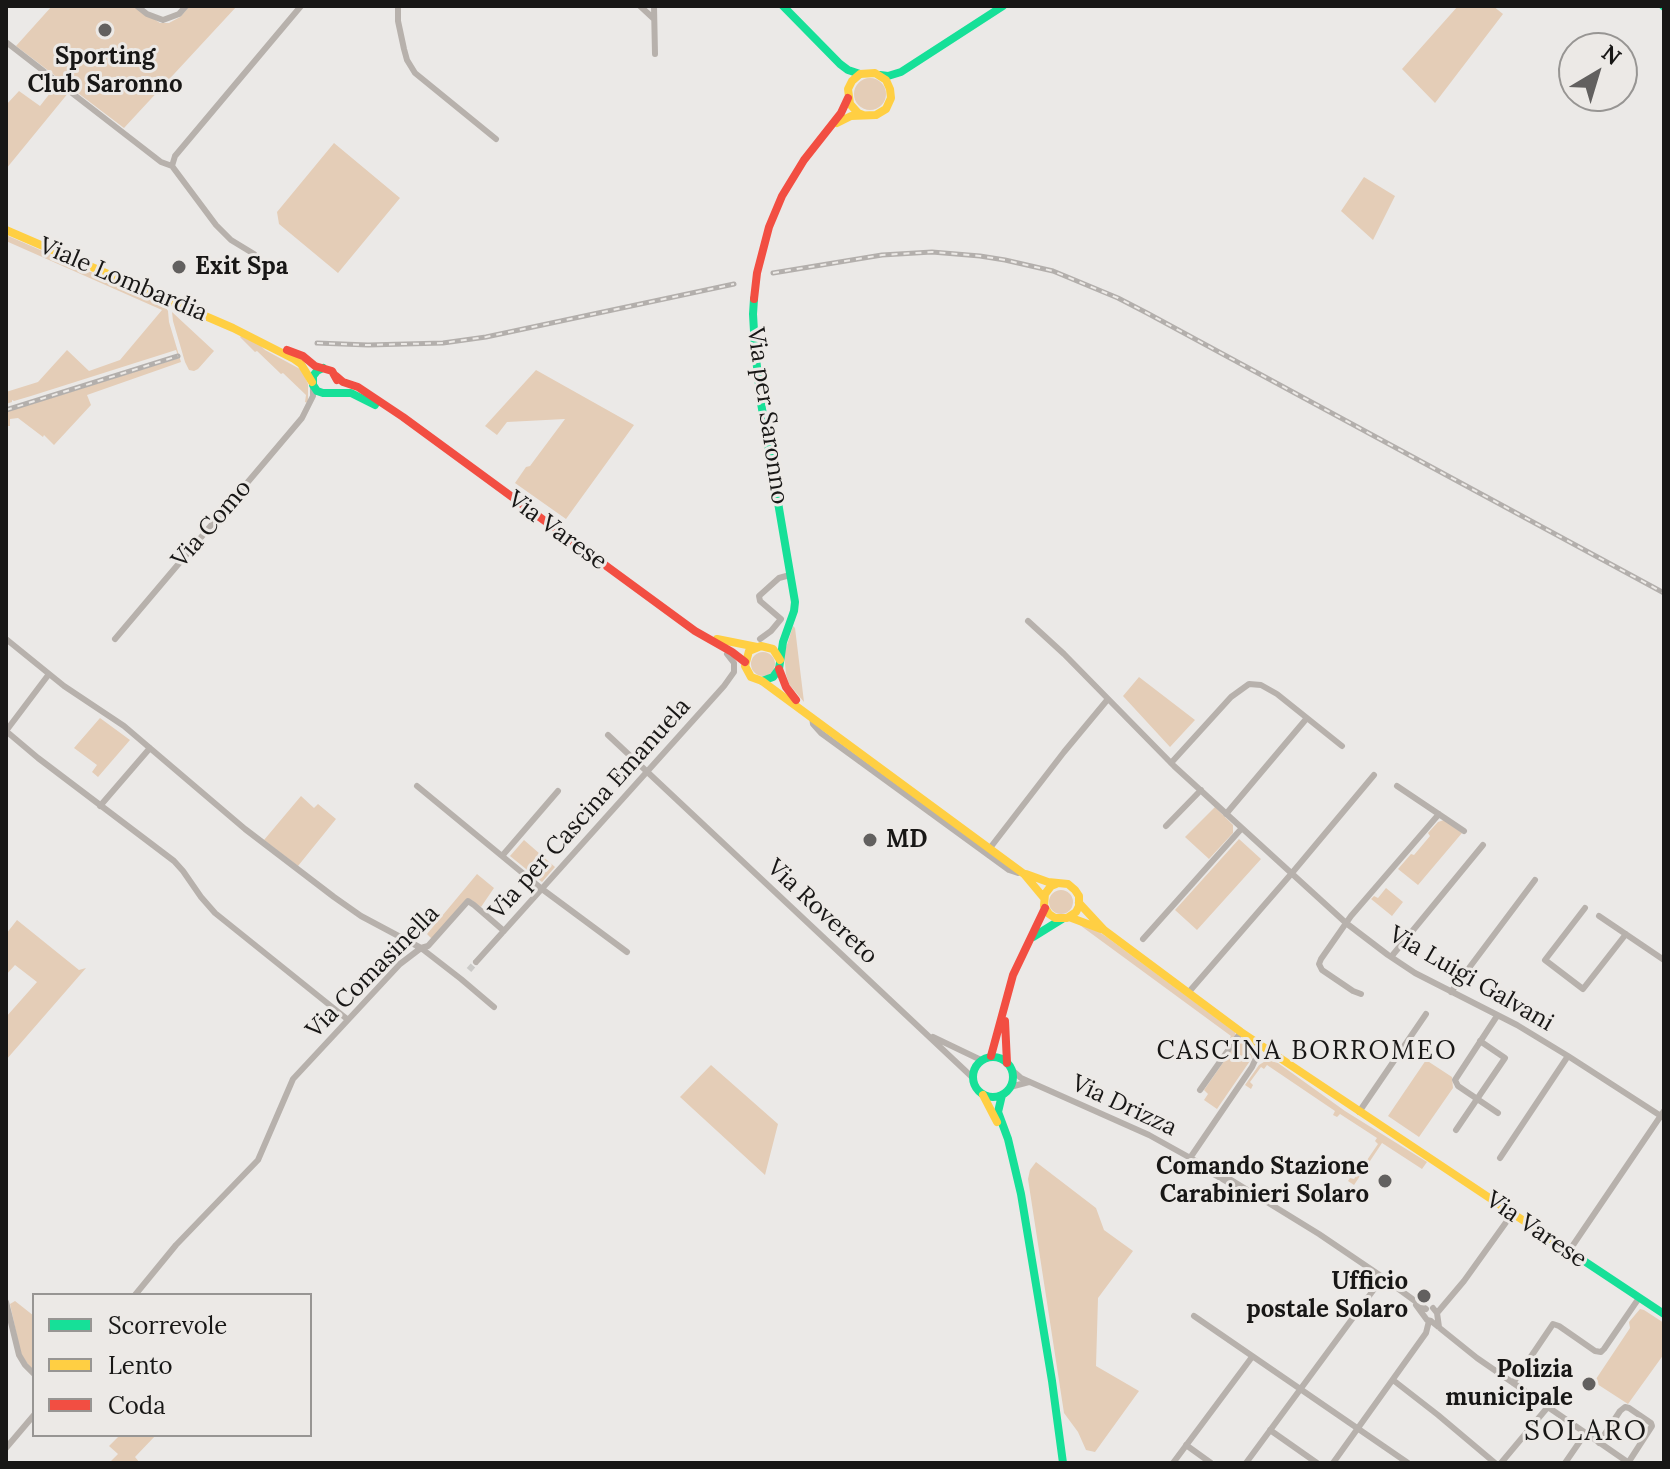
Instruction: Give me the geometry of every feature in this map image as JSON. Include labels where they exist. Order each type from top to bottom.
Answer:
[{"type":"main road","points":[[783,6],[848,70],[888,76],[901,72],[1003,6]]},
{"type":"main road","points":[[840,64],[852,108],[863,115]]},
{"type":"main road","points":[[831,127],[851,116],[880,113],[889,104],[892,86],[901,72]]},
{"type":"main road","points":[[848,94],[852,81],[860,74]]},
{"type":"main road","points":[[880,75],[891,93]]},
{"type":"main road","name":"Via per Saronno","points":[[779,664],[795,602],[761,403],[754,293],[760,257],[776,210],[804,160],[846,106],[848,94]]},
{"type":"main road","name":"Viale Lombardia","points":[[6,230],[294,359],[301,364],[312,382]]},
{"type":"main road","name":"Viale Lombardia","points":[[239,332],[297,353],[311,364],[323,368]]},
{"type":"main road","points":[[323,368],[336,376],[337,383],[326,393],[317,391],[312,382],[314,373],[323,368]]},
{"type":"main road","name":"Via Varese","points":[[336,376],[358,387],[420,430],[695,631],[745,662]]},
{"type":"main road","name":"Via Varese","points":[[326,393],[360,396],[420,430]]},
{"type":"main road","points":[[788,627],[777,637],[749,651],[745,662],[747,672],[1024,874],[1051,916],[1066,918]]},
{"type":"main road","name":"Via Varese","points":[[695,631],[727,642],[759,644]]},
{"type":"main road","points":[[759,644],[773,649],[786,687],[812,717]]},
{"type":"main road","points":[[762,681],[773,677],[779,664]]},
{"type":"main road","points":[[1024,874],[1056,884],[1064,883],[1074,888],[1079,896],[1076,912],[1032,937]]},
{"type":"main road","points":[[991,1056],[1013,975],[1032,937],[1047,890],[1056,884]]},
{"type":"main road","name":"Via Varese","points":[[1079,903],[1104,930],[1258,1044],[1664,1314]]},
{"type":"main road","name":"Via Varese","points":[[1066,918],[1104,930]]},
{"type":"main road","points":[[1004,1008],[1009,1067]]},
{"type":"main road","points":[[1014,1164],[997,1122],[982,1094],[974,1086],[972,1077],[981,1060],[991,1056],[1001,1058],[1013,1076],[1010,1087],[1002,1095],[998,1112],[1014,1164],[1029,1238],[1065,1463]]},
{"type":"main road","points":[[982,1094],[991,1097],[1002,1095]]},
{"type":"street","points":[[137,6],[163,20],[179,14],[186,6]]},
{"type":"street","points":[[172,166],[175,156],[301,6]]},
{"type":"street","points":[[398,6],[404,49],[415,73],[496,139]]},
{"type":"street","points":[[640,6],[654,19]]},
{"type":"street","points":[[654,6],[655,54]]},
{"type":"street","points":[[6,42],[161,162],[172,166],[216,225],[231,240],[254,254]]},
{"type":"street","name":"Via Como","points":[[308,408],[313,396],[312,382]]},
{"type":"street","name":"Via Como","points":[[115,639],[273,454],[308,408],[326,393]]},
{"type":"street","points":[[759,644],[781,619],[760,601],[759,596],[779,578],[790,575]]},
{"type":"street","name":"Via Luigi Galvani","points":[[1028,621],[1171,763],[1346,923],[1415,973],[1517,1025],[1663,1115]]},
{"type":"street","points":[[6,639],[64,686],[118,721],[245,829],[334,897],[361,916],[421,948],[494,1007]]},
{"type":"street","points":[[716,644],[719,650],[730,655],[734,663],[730,679]]},
{"type":"street","name":"Via per Cascina Emanuela","points":[[476,962],[730,679],[747,672]]},
{"type":"street","points":[[49,674],[6,731],[174,861],[215,913],[347,1019]]},
{"type":"street","points":[[1171,763],[1231,697],[1246,685],[1268,689],[1342,746]]},
{"type":"street","points":[[990,848],[1108,699]]},
{"type":"street","points":[[812,717],[817,729],[832,741],[1009,870],[1024,874]]},
{"type":"street","points":[[1226,814],[1307,718]]},
{"type":"street","name":"Via Rovereto","points":[[608,735],[972,1077]]},
{"type":"street","points":[[100,806],[150,748]]},
{"type":"street","points":[[1188,993],[1374,775]]},
{"type":"street","points":[[417,786],[542,889],[627,952]]},
{"type":"street","points":[[1397,786],[1464,831]]},
{"type":"street","points":[[1166,826],[1201,790]]},
{"type":"street","points":[[502,856],[558,791]]},
{"type":"street","points":[[1361,994],[1319,967],[1321,959],[1346,923],[1439,814]]},
{"type":"street","points":[[1143,939],[1242,828]]},
{"type":"street","points":[[1391,957],[1483,845]]},
{"type":"street","points":[[1451,992],[1535,880]]},
{"type":"street","name":"Via Comasinella","points":[[137,1293],[176,1245],[258,1160],[293,1079],[400,964],[428,946],[468,901],[504,931]]},
{"type":"street","points":[[1585,908],[1545,960],[1583,989],[1626,934]]},
{"type":"street","points":[[1599,916],[1664,960]]},
{"type":"street","points":[[461,979],[469,970]]},
{"type":"street","points":[[1362,1114],[1426,1014]]},
{"type":"street","points":[[1497,1016],[1455,1080],[1456,1085],[1498,1113]]},
{"type":"street","points":[[1200,1090],[1241,1032]]},
{"type":"street","points":[[926,1034],[981,1060]]},
{"type":"street","points":[[1456,1130],[1505,1058],[1480,1041]]},
{"type":"street","points":[[1190,1158],[1252,1067],[1258,1044]]},
{"type":"street","points":[[1252,1067],[1272,1053]]},
{"type":"street","points":[[1500,1158],[1568,1056]]},
{"type":"street","name":"Via Drizza","points":[[1009,1067],[1029,1082],[1149,1135],[1221,1173],[1383,1277],[1431,1315]]},
{"type":"street","points":[[1010,1087],[1029,1082]]},
{"type":"street","points":[[1569,1251],[1663,1115]]},
{"type":"street","points":[[1333,1463],[1426,1333],[1431,1315],[1447,1302],[1464,1281],[1512,1214]]},
{"type":"street","points":[[1246,1463],[1383,1277]]},
{"type":"street","points":[[1513,1383],[1553,1324],[1601,1352],[1639,1298]]},
{"type":"street","points":[[6,1302],[19,1355],[32,1371]]},
{"type":"street","points":[[1431,1315],[1439,1327],[1513,1383],[1547,1408],[1628,1463],[1651,1423],[1625,1407],[1599,1443]]},
{"type":"street","points":[[1194,1316],[1408,1463]]},
{"type":"street","points":[[1173,1463],[1252,1357]]},
{"type":"street","points":[[1393,1380],[1495,1463]]},
{"type":"street","points":[[1501,1463],[1547,1408]]},
{"type":"street","points":[[6,1448],[32,1417]]},
{"type":"street","points":[[1270,1430],[1317,1463]]},
{"type":"street","points":[[1565,1463],[1585,1434]]},
{"type":"street","points":[[1186,1445],[1211,1463]]},
{"type":"shaded area","points":[[52,6],[134,6],[160,23],[169,23],[190,6],[237,6],[124,128],[16,46]]},
{"type":"shaded area","points":[[1458,6],[1493,6],[1503,14],[1435,103],[1402,69]]},
{"type":"shaded area","points":[[870,78],[882,82],[886,94],[882,106],[870,110],[858,106],[854,94],[858,82]]},
{"type":"shaded area","points":[[58,83],[69,92],[6,169],[6,105],[19,91],[40,106]]},
{"type":"shaded area","points":[[334,143],[400,198],[338,273],[279,224],[277,212]]},
{"type":"shaded area","points":[[1364,177],[1395,196],[1373,240],[1341,211]]},
{"type":"shaded area","points":[[6,235],[164,304],[181,362],[87,395],[91,405],[54,445],[18,418],[10,419],[10,426],[6,426],[6,412],[179,358],[176,350],[6,404],[6,392],[38,382],[67,350],[89,371],[120,360],[162,310],[6,241]]},
{"type":"shaded area","points":[[172,312],[214,351],[194,371],[189,370],[185,362]]},
{"type":"shaded area","points":[[241,336],[300,369],[308,384],[308,403],[305,402],[306,395],[255,352]]},
{"type":"shaded area","points":[[536,370],[634,425],[566,519],[515,483],[565,419],[507,422],[497,435],[485,426]]},
{"type":"shaded area","points":[[793,626],[804,702],[789,684],[786,674],[784,654]]},
{"type":"shaded area","points":[[763,652],[774,659],[775,664],[768,675],[763,676],[752,669],[751,664],[758,653]]},
{"type":"shaded area","points":[[1139,677],[1195,720],[1170,747],[1123,696]]},
{"type":"shaded area","points":[[100,718],[130,740],[98,777],[92,772],[97,765],[74,748]]},
{"type":"shaded area","points":[[301,796],[314,808],[318,804],[336,819],[298,866],[264,840]]},
{"type":"shaded area","points":[[1215,807],[1233,825],[1233,833],[1209,859],[1185,837]]},
{"type":"shaded area","points":[[1444,820],[1462,833],[1418,885],[1398,869],[1411,854],[1414,855],[1438,822]]},
{"type":"shaded area","points":[[1239,839],[1261,859],[1197,930],[1175,910]]},
{"type":"shaded area","points":[[524,840],[555,867],[542,882],[510,856]]},
{"type":"shaded area","points":[[477,874],[494,888],[481,907],[470,899],[432,939],[427,934]]},
{"type":"shaded area","points":[[1386,888],[1403,902],[1392,916],[1371,899],[1374,896],[1378,898]]},
{"type":"shaded area","points":[[1061,890],[1070,893],[1073,902],[1070,911],[1061,914],[1052,911],[1049,902],[1052,893]]},
{"type":"shaded area","points":[[17,920],[79,970],[86,968],[6,1060],[6,1017],[37,982],[15,965],[6,975],[6,934]]},
{"type":"shaded area","points":[[1077,923],[1089,925],[1108,938],[1235,1032],[1236,1037],[1228,1041],[1231,1036]]},
{"type":"shaded area","points":[[1242,1041],[1254,1055],[1217,1109],[1204,1100],[1208,1094],[1204,1090],[1236,1044]]},
{"type":"shaded area","points":[[1267,1060],[1278,1063],[1345,1111],[1427,1162],[1422,1169],[1382,1143],[1354,1185],[1348,1181],[1354,1179],[1378,1144],[1375,1141],[1377,1138],[1340,1114],[1337,1117],[1333,1115],[1335,1111],[1267,1065],[1264,1069],[1261,1067],[1250,1082],[1253,1085],[1251,1089],[1245,1085],[1259,1065]]},
{"type":"shaded area","points":[[1426,1060],[1452,1077],[1453,1088],[1419,1137],[1388,1116]]},
{"type":"shaded area","points":[[711,1065],[778,1124],[765,1175],[680,1097]]},
{"type":"shaded area","points":[[1036,1162],[1096,1208],[1104,1230],[1133,1251],[1098,1298],[1096,1366],[1139,1391],[1095,1452],[1086,1450],[1064,1413],[1028,1179]]},
{"type":"shaded area","points":[[15,1301],[32,1314],[32,1369],[21,1355],[10,1304]]},
{"type":"shaded area","points":[[1640,1309],[1664,1323],[1664,1354],[1628,1404],[1594,1382]]},
{"type":"shaded area","points":[[118,1437],[154,1437],[135,1457],[140,1463],[109,1463],[118,1454],[109,1446]]},
{"type":"tunnel","points":[[469,970],[476,962]]},
{"type":"railway","points":[[773,273],[882,255],[932,252],[980,256],[1053,271],[1147,313],[1664,593]]},
{"type":"railway","points":[[317,343],[443,343],[486,337],[734,284]]},
{"type":"railway","points":[[6,410],[178,356]]},
{"type":"traffic: fast","points":[[783,6],[840,64],[860,74]]},
{"type":"traffic: fast","points":[[880,75],[901,72],[1003,6]]},
{"type":"traffic: fast","points":[[754,299],[761,403],[795,602],[779,669],[773,677],[762,681]]},
{"type":"traffic: fast","points":[[323,368],[313,376],[317,391],[351,393],[375,405]]},
{"type":"traffic: fast","points":[[1033,937],[1062,919]]},
{"type":"traffic: fast","points":[[993,1057],[1007,1063],[1013,1077],[1007,1091],[993,1097],[979,1091],[973,1077],[979,1063],[993,1057]]},
{"type":"traffic: fast","points":[[1002,1095],[998,1112],[1021,1194],[1063,1463]]},
{"type":"traffic: fast","points":[[1551,1239],[1664,1314]]},
{"type":"traffic: slow","points":[[837,123],[851,116],[876,115],[886,109],[891,98],[890,89],[886,80],[875,73],[860,74],[848,89],[850,104],[863,115]]},
{"type":"traffic: slow","points":[[6,230],[233,328],[294,359],[301,364],[312,382]]},
{"type":"traffic: slow","points":[[717,639],[757,647]]},
{"type":"traffic: slow","points":[[780,660],[773,649],[761,646],[749,651],[745,666],[751,677],[762,681],[1024,874],[1044,898]]},
{"type":"traffic: slow","points":[[1026,874],[1048,882],[1068,884],[1075,890],[1079,896],[1079,906],[1067,918],[1055,918],[1044,906],[1045,894],[1056,884]]},
{"type":"traffic: slow","points":[[1079,903],[1104,930],[1241,1032],[1551,1239]]},
{"type":"traffic: slow","points":[[1069,917],[1101,929]]},
{"type":"traffic: slow","points":[[983,1095],[997,1122]]},
{"type":"traffic: jam","points":[[754,299],[769,227],[782,196],[804,160],[841,113],[848,98]]},
{"type":"traffic: jam","points":[[287,350],[303,356],[315,366],[332,371],[337,380]]},
{"type":"traffic: jam","points":[[336,376],[403,417],[695,631],[745,662]]},
{"type":"traffic: jam","points":[[779,669],[786,687],[796,700]]},
{"type":"traffic: jam","points":[[991,1056],[1013,975],[1045,908]]},
{"type":"traffic: jam","points":[[1005,1021],[1007,1063]]},
{"type":"place","name":"Sporting Club Saronno","points":[[105,30]]},
{"type":"place","name":"Exit Spa","points":[[179,267]]},
{"type":"place","name":"MD","points":[[870,840]]},
{"type":"place","name":"Comando Stazione Carabinieri Solaro","points":[[1385,1181]]},
{"type":"place","name":"Ufficio postale Solaro","points":[[1424,1296]]},
{"type":"place","name":"Polizia municipale","points":[[1589,1384]]},
{"type":"district","name":"CASCINA BORROMEO","points":[[1307,1052]]},
{"type":"district","name":"SOLARO","points":[[1586,1432]]}]
